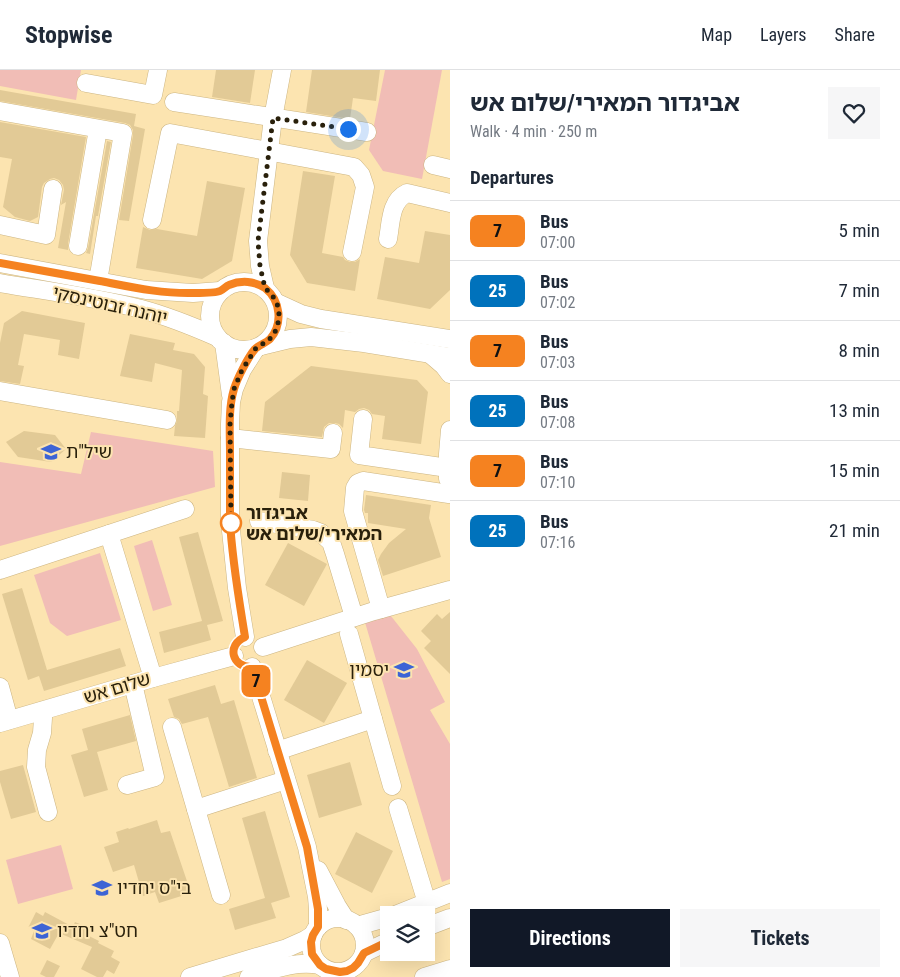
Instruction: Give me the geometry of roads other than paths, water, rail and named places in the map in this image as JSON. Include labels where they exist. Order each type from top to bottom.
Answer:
[{"type":"street","points":[[86,83],[153,95],[158,70]]},
{"type":"street","points":[[265,288],[260,266],[258,241],[273,118],[282,70]]},
{"type":"street","points":[[174,102],[367,132]]},
{"type":"street","points":[[0,111],[123,133],[98,280]]},
{"type":"street","points":[[78,246],[98,129]]},
{"type":"street","points":[[152,220],[170,133],[354,167],[361,175],[365,187],[352,252]]},
{"type":"street","points":[[0,225],[46,235],[53,189]]},
{"type":"street","points":[[388,239],[393,209],[402,196],[407,193],[450,203]]},
{"type":"street","points":[[232,402],[220,340],[212,328],[211,308],[214,299],[247,266],[258,241]]},
{"type":"street","name":"יוהנה זבוטינסקי","points":[[0,263],[146,290],[194,293],[224,288]]},
{"type":"street","points":[[224,288],[237,282],[247,281],[265,288],[277,303],[279,313],[275,332],[269,340],[258,347],[238,378],[232,402],[230,521],[237,588],[245,637]]},
{"type":"street","name":"יוהנה זבוטינסקי","points":[[0,283],[139,308],[162,315],[220,340]]},
{"type":"street","points":[[277,303],[301,314],[321,320],[450,340]]},
{"type":"street","points":[[427,336],[450,330]]},
{"type":"street","points":[[220,340],[239,350],[248,350],[290,338],[311,337],[364,343],[450,357]]},
{"type":"street","points":[[430,354],[450,374]]},
{"type":"street","points":[[0,391],[167,420]]},
{"type":"street","points":[[363,420],[358,456],[448,468]]},
{"type":"street","points":[[381,609],[353,511],[355,488],[358,483],[363,481],[449,498],[448,454],[450,430]]},
{"type":"street","points":[[230,438],[331,449],[333,433]]},
{"type":"street","points":[[0,570],[185,509]]},
{"type":"street","points":[[259,522],[313,530],[321,533],[331,542],[392,786]]},
{"type":"street","points":[[109,534],[153,678]]},
{"type":"street","points":[[263,647],[352,626],[381,609],[450,590]]},
{"type":"street","points":[[245,637],[254,638],[263,647],[262,659],[252,667],[241,665],[234,656],[236,644],[245,637]]},
{"type":"street","name":"שלום אש","points":[[5,721],[234,656]]},
{"type":"street","points":[[252,667],[307,847],[318,909],[315,931],[311,942],[312,954],[330,971]]},
{"type":"street","points":[[127,785],[155,777],[133,684]]},
{"type":"street","points":[[0,686],[5,721]]},
{"type":"street","points":[[42,711],[42,733],[37,750],[36,767],[48,812]]},
{"type":"street","points":[[277,751],[374,719]]},
{"type":"street","points":[[172,727],[221,895]]},
{"type":"street","points":[[196,808],[286,780]]},
{"type":"street","points":[[398,808],[427,903]]},
{"type":"street","points":[[307,847],[325,886],[337,906],[361,932],[364,946],[360,964]]},
{"type":"street","points":[[419,906],[450,893]]},
{"type":"street","points":[[190,977],[287,948],[305,940],[328,920],[334,918],[351,923],[380,918]]},
{"type":"street","points":[[435,924],[450,918]]},
{"type":"street","points":[[0,943],[10,977]]},
{"type":"street","points":[[249,977],[300,963],[310,963],[330,971],[347,971],[360,964],[380,948]]},
{"type":"street","points":[[424,977],[450,969]]},
{"type":"place","name":"שיל\"ת","points":[[51,452]]},
{"type":"place","name":"אביגדור המאירי/שלום אש","points":[[231,523]]},
{"type":"place","name":"יסמין","points":[[404,670]]},
{"type":"place","name":"בי\"ס יחדיו","points":[[102,888]]},
{"type":"place","name":"חט\"צ יחדיו","points":[[42,931]]}]
